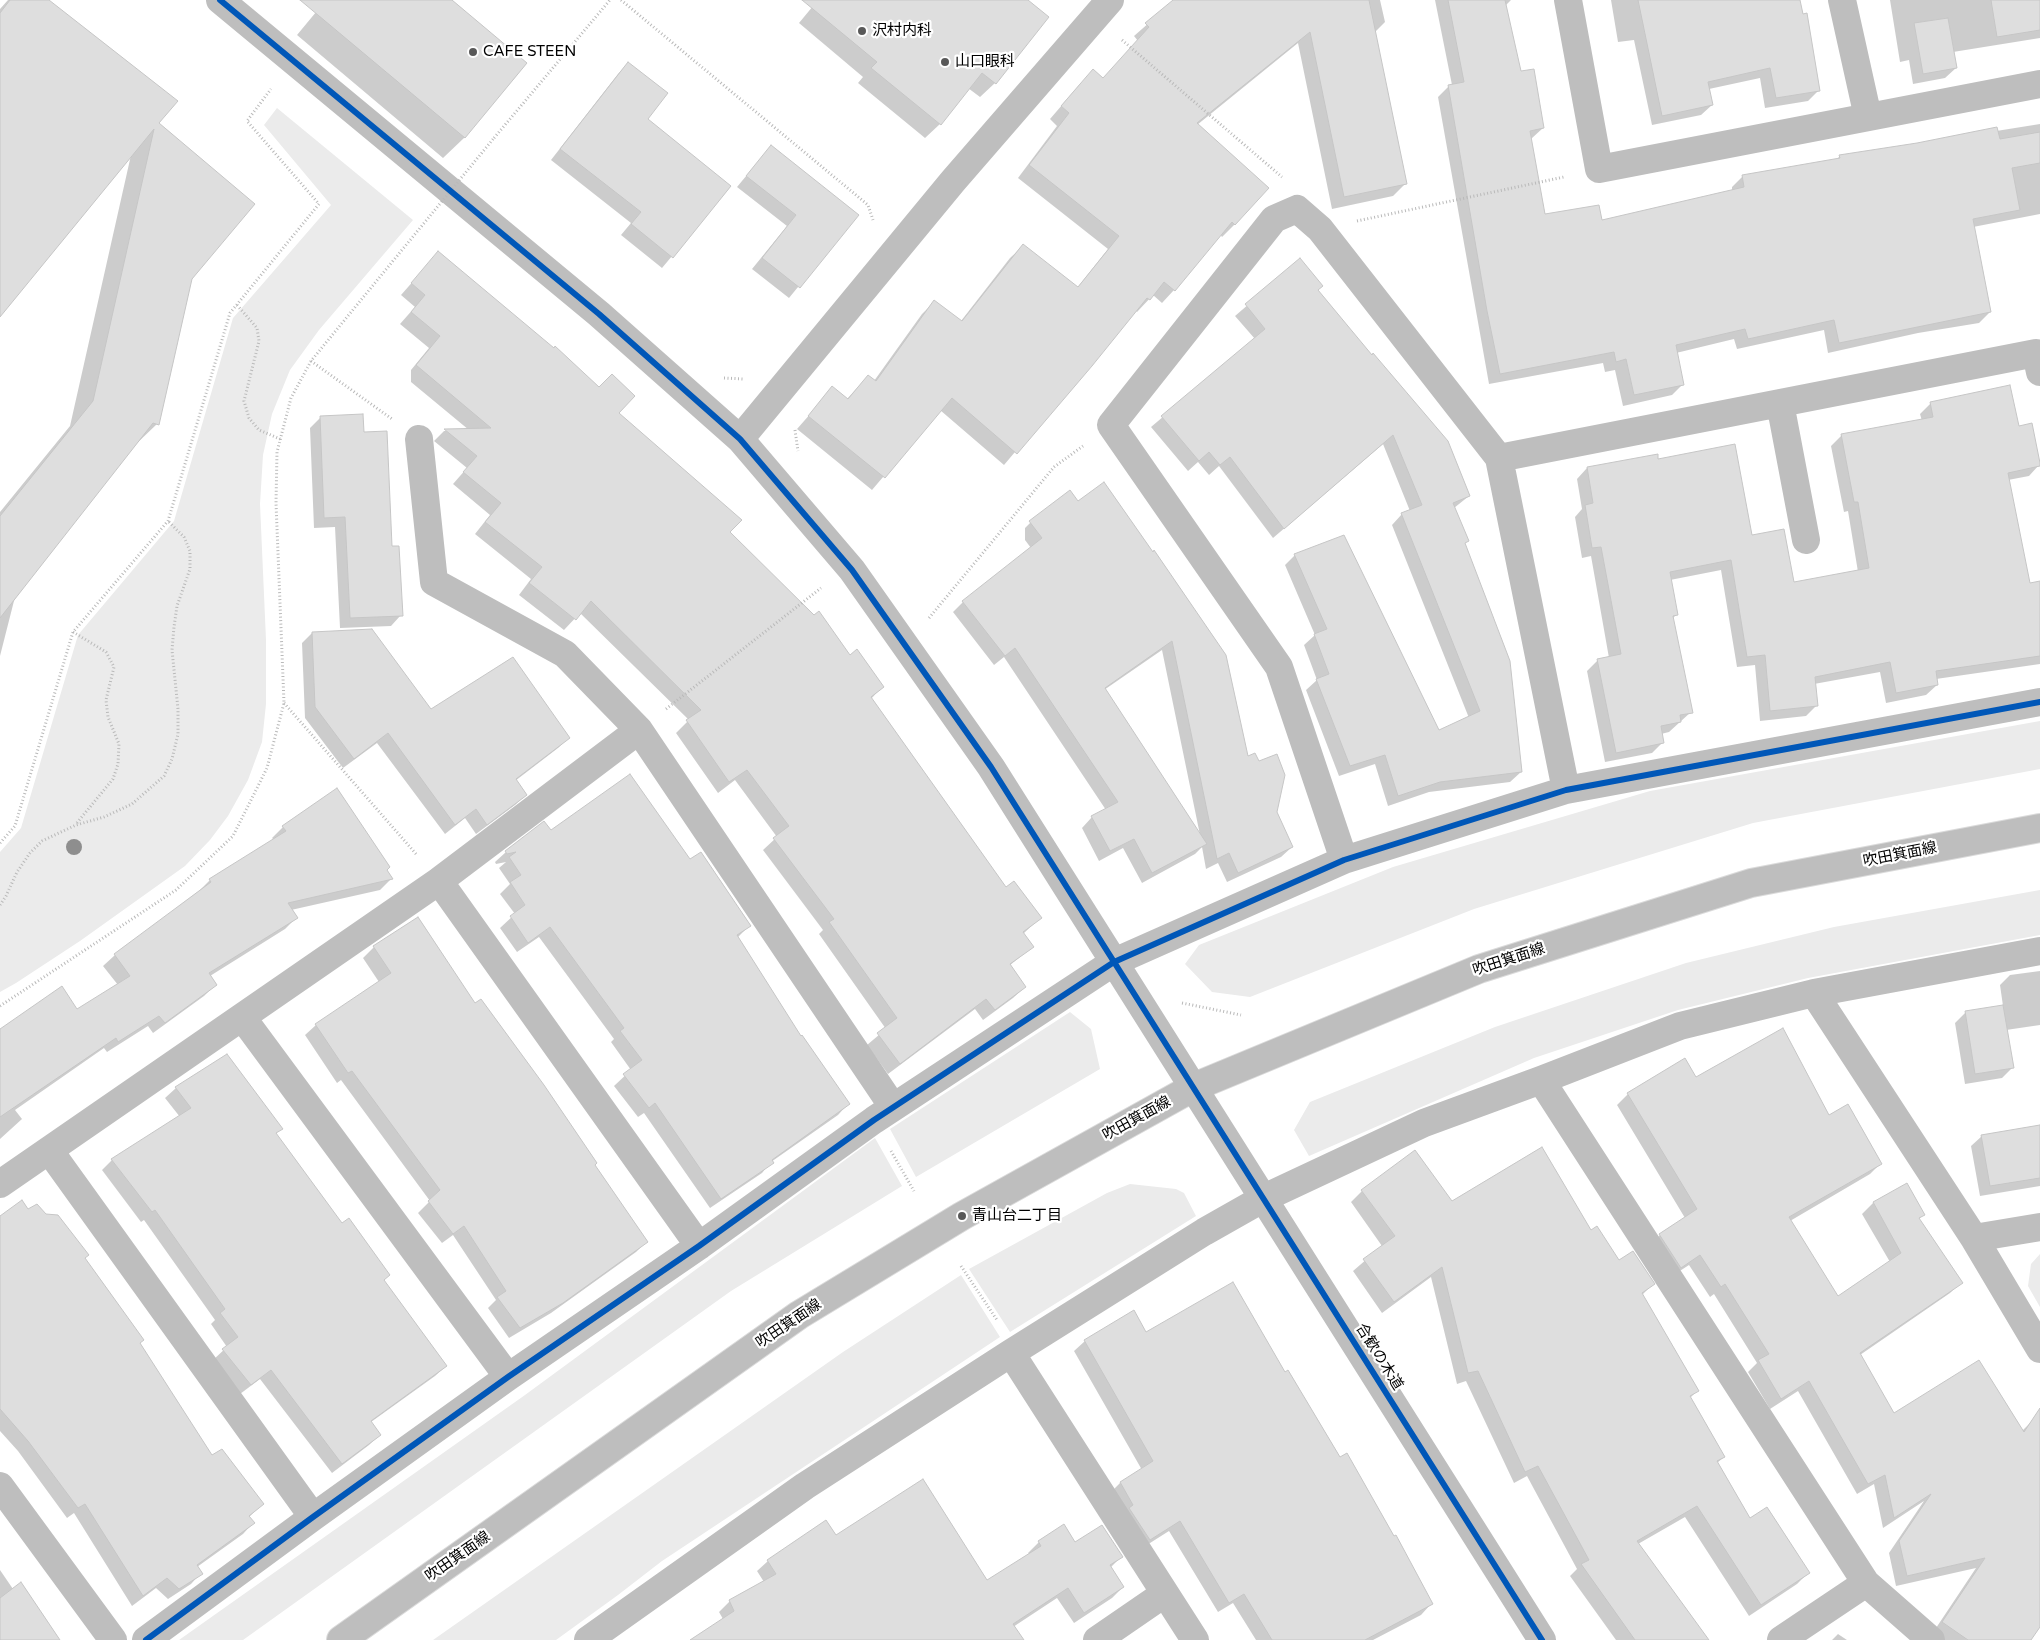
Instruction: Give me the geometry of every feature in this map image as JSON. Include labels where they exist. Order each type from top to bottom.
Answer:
[{"type":"street","name":"合歓の木道","points":[[220,0],[599,314],[740,439],[852,570],[991,767],[1542,1640]]},
{"type":"street","points":[[1568,0],[1599,169],[2040,84]]},
{"type":"street","points":[[1842,0],[1868,117]]},
{"type":"street","points":[[740,439],[953,181],[1103,8]]},
{"type":"street","points":[[1344,860],[1279,667],[1111,425],[1274,219],[1297,209],[1320,229],[1499,458],[1566,790]]},
{"type":"street","points":[[1499,458],[2036,353],[2040,372]]},
{"type":"street","points":[[1780,403],[1806,540]]},
{"type":"street","points":[[419,439],[434,582],[565,654],[639,730],[884,1113]]},
{"type":"street","points":[[146,1640],[508,1377],[699,1246],[884,1113],[1114,962],[1344,860],[1566,790],[2040,702]]},
{"type":"street","points":[[0,1184],[439,881],[639,730]]},
{"type":"street","name":"吹田箕面線","points":[[341,1640],[799,1315],[962,1216],[1194,1087],[1479,969],[1751,883],[2040,828]]},
{"type":"street","points":[[439,881],[699,1246]]},
{"type":"street","points":[[604,1636],[805,1486],[1011,1352],[1204,1232],[1264,1198],[1424,1123],[1680,1026],[1814,994],[2040,951]]},
{"type":"street","points":[[1814,994],[1974,1238],[2040,1349]]},
{"type":"street","points":[[242,1016],[508,1377]]},
{"type":"street","points":[[1541,1080],[1866,1582],[1931,1640]]},
{"type":"street","points":[[49,1150],[313,1517]]},
{"type":"street","points":[[1974,1238],[2040,1227]]},
{"type":"street","points":[[1011,1352],[1195,1640]]},
{"type":"street","points":[[0,1486],[113,1640]]},
{"type":"street","points":[[1781,1640],[1866,1582]]},
{"type":"street","points":[[1097,1640],[1164,1594]]},
{"type":"path","points":[[0,1006],[176,890],[233,836],[267,768],[284,703],[276,503],[277,452],[291,398],[311,361],[610,0]]},
{"type":"path","points":[[621,0],[868,205],[874,223]]},
{"type":"path","points":[[1103,8],[1112,31],[1289,183],[1297,209]]},
{"type":"path","points":[[0,843],[15,826],[72,632],[168,521],[230,313],[319,204],[247,121],[273,87]]},
{"type":"path","points":[[1320,229],[1599,169]]},
{"type":"path","points":[[463,172],[471,178]]},
{"type":"path","points":[[237,305],[257,328],[259,341],[244,401],[249,418],[259,430],[280,439]]},
{"type":"path","points":[[311,361],[419,439]]},
{"type":"path","points":[[722,378],[746,380]]},
{"type":"path","points":[[924,623],[1054,467],[1111,425]]},
{"type":"path","points":[[0,905],[16,872],[42,841],[76,825],[104,818],[132,804],[164,776],[172,759],[178,734],[178,709],[172,650],[177,606],[190,569],[190,551],[184,537],[168,521]]},
{"type":"path","points":[[639,730],[827,583]]},
{"type":"path","points":[[72,632],[106,652],[114,667],[106,700],[108,717],[119,744],[118,764],[113,779],[76,825]]},
{"type":"path","points":[[284,703],[439,881]]},
{"type":"path","points":[[884,1113],[914,1191]]},
{"type":"path","points":[[961,1266],[1006,1335],[1011,1352]]},
{"type":"shaded area","points":[[277,108],[413,220],[319,330],[290,370],[272,414],[263,455],[260,504],[266,640],[266,704],[262,742],[248,780],[228,816],[210,840],[185,866],[80,941],[0,992],[0,852],[21,828],[78,635],[174,521],[233,318],[331,205],[264,125]]},
{"type":"shaded area","points":[[2040,721],[2040,769],[1753,823],[1474,909],[1250,997],[1212,992],[1185,964],[1199,945],[1393,867],[1650,791]]},
{"type":"shaded area","points":[[2040,890],[2040,935],[1808,978],[1678,1010],[1534,1058],[1309,1156],[1294,1130],[1310,1102],[1495,1027],[1686,963],[1834,927]]},
{"type":"shaded area","points":[[1070,1012],[1091,1029],[1100,1069],[916,1177],[890,1129]]},
{"type":"shaded area","points":[[875,1138],[902,1186],[731,1291],[243,1640],[179,1640],[525,1395]]},
{"type":"shaded area","points":[[1130,1184],[1176,1189],[1184,1193],[1196,1216],[1010,1332],[969,1269],[1107,1193]]},
{"type":"shaded area","points":[[2040,1254],[2040,1307],[2028,1286],[2031,1264]]},
{"type":"shaded area","points":[[961,1275],[1000,1337],[662,1561],[556,1640],[433,1640],[843,1352]]},
{"type":"building","points":[[10,0],[49,0],[178,101],[159,123],[255,204],[192,279],[159,425],[153,423],[0,618],[0,516],[93,401],[154,129],[0,317],[0,13]]},
{"type":"building","points":[[300,0],[452,0],[527,63],[465,138]]},
{"type":"building","name":"山口眼科","points":[[802,0],[1028,0],[1049,17],[996,84],[982,73],[941,125],[871,68],[877,62]]},
{"type":"building","points":[[1173,0],[1369,0],[1407,184],[1344,197],[1310,32],[1197,123],[1269,188],[1235,225],[1232,222],[1175,291],[1164,282],[1150,300],[1147,298],[1017,454],[952,398],[885,478],[808,416],[832,386],[848,399],[868,375],[876,381],[934,300],[962,321],[1023,244],[1078,287],[1119,236],[1029,165],[1069,113],[1061,106],[1093,69],[1103,78],[1149,27],[1145,23]]},
{"type":"building","points":[[1448,0],[1505,0],[1521,71],[1534,69],[1544,128],[1530,131],[1545,214],[1599,205],[1602,220],[1744,187],[1742,175],[1840,158],[1839,155],[1917,143],[1997,127],[2000,139],[2040,132],[2040,163],[2012,168],[2020,210],[1973,219],[1991,312],[1839,343],[1834,320],[1748,339],[1745,329],[1676,345],[1684,385],[1634,395],[1626,359],[1616,362],[1614,352],[1500,374],[1487,311],[1448,85],[1464,82]]},
{"type":"building","points":[[1638,0],[1800,0],[1803,14],[1807,13],[1820,91],[1776,98],[1770,68],[1708,82],[1713,105],[1662,116]]},
{"type":"building","points":[[1991,0],[2040,0],[2040,30],[1997,37]]},
{"type":"building","points":[[1948,18],[1957,68],[1923,74],[1914,23]]},
{"type":"building","points":[[628,62],[668,93],[648,119],[731,186],[673,258],[631,224],[641,212],[560,149]]},
{"type":"building","points":[[771,145],[859,215],[800,288],[762,258],[796,215],[746,176]]},
{"type":"building","points":[[438,251],[554,348],[555,346],[599,387],[612,374],[635,396],[619,413],[742,520],[730,532],[814,615],[819,611],[850,655],[857,649],[884,687],[871,697],[1006,887],[1014,881],[1042,918],[1023,932],[1034,947],[1010,964],[1026,987],[995,1010],[986,999],[900,1064],[877,1033],[897,1018],[829,922],[834,919],[773,838],[789,826],[747,770],[729,782],[686,720],[701,710],[591,601],[576,620],[529,583],[542,567],[485,522],[501,503],[463,472],[477,456],[444,429],[491,428],[416,365],[440,336],[411,312],[425,295],[411,283]]},
{"type":"building","points":[[1300,258],[1323,286],[1318,290],[1448,441],[1470,496],[1453,503],[1469,541],[1465,543],[1510,661],[1522,772],[1440,782],[1398,796],[1385,755],[1350,766],[1316,679],[1329,674],[1314,634],[1327,629],[1294,554],[1344,535],[1439,730],[1480,711],[1401,513],[1422,505],[1393,435],[1284,529],[1230,457],[1220,465],[1209,452],[1199,461],[1161,416],[1265,329],[1245,304]]},
{"type":"building","points":[[2010,385],[2019,426],[2032,423],[2040,463],[2040,466],[2008,473],[2030,583],[2040,581],[2040,656],[1936,671],[1938,685],[1896,693],[1890,662],[1815,677],[1818,706],[1770,711],[1765,655],[1747,657],[1731,560],[1670,572],[1678,615],[1673,616],[1693,713],[1680,715],[1681,722],[1661,726],[1664,743],[1616,753],[1597,659],[1621,654],[1601,547],[1592,548],[1585,505],[1593,503],[1587,467],[1658,454],[1658,459],[1735,444],[1752,535],[1784,529],[1794,582],[1869,568],[1858,502],[1854,502],[1841,434],[1933,417],[1930,402]]},
{"type":"building","points":[[363,414],[364,432],[387,431],[392,546],[399,546],[403,616],[350,618],[345,517],[324,518],[320,416]]},
{"type":"building","points":[[1104,482],[1153,552],[1154,550],[1226,655],[1248,756],[1255,753],[1259,761],[1277,754],[1285,775],[1277,812],[1293,847],[1238,873],[1229,853],[1217,859],[1172,641],[1105,688],[1207,844],[1152,873],[1134,839],[1110,851],[1091,816],[1118,802],[1015,648],[1005,656],[962,601],[1042,538],[1029,521],[1070,490],[1078,501]]},
{"type":"building","points":[[372,629],[431,709],[513,657],[570,738],[516,779],[527,795],[487,825],[476,809],[455,825],[388,733],[354,759],[315,707],[312,632]]},
{"type":"building","points":[[630,774],[690,859],[701,852],[751,926],[737,935],[801,1036],[850,1104],[772,1160],[774,1163],[721,1199],[655,1103],[649,1108],[623,1074],[642,1060],[620,1031],[624,1028],[550,927],[528,943],[510,916],[525,905],[510,882],[521,875],[509,857],[516,852],[507,854],[505,851],[544,821],[551,830]]},
{"type":"building","points":[[337,788],[390,867],[387,870],[393,879],[288,903],[298,918],[209,973],[217,985],[165,1023],[159,1016],[118,1042],[116,1038],[0,1117],[0,1029],[62,986],[77,1009],[130,976],[114,954],[211,882],[209,879],[286,831],[282,826]]},
{"type":"building","points":[[418,917],[475,1003],[481,999],[544,1085],[597,1163],[595,1165],[648,1242],[563,1303],[520,1328],[497,1297],[506,1291],[464,1226],[453,1234],[428,1201],[440,1190],[352,1071],[348,1073],[315,1024],[391,973],[373,946]]},
{"type":"building","points":[[2003,1005],[2014,1068],[1975,1074],[1965,1011]]},
{"type":"building","points":[[1783,1028],[1829,1115],[1848,1104],[1882,1164],[1789,1217],[1838,1296],[1901,1253],[1873,1202],[1907,1183],[1925,1215],[1919,1218],[1963,1283],[1860,1353],[1894,1413],[1979,1360],[2024,1432],[2040,1408],[2040,1627],[2031,1640],[1968,1640],[1942,1622],[1985,1558],[1907,1576],[1899,1541],[1931,1494],[1894,1518],[1885,1475],[1868,1484],[1809,1381],[1781,1399],[1758,1360],[1769,1354],[1725,1284],[1721,1287],[1700,1255],[1681,1268],[1659,1234],[1697,1209],[1627,1093],[1685,1058],[1696,1077]]},
{"type":"building","points":[[227,1054],[283,1129],[276,1133],[342,1223],[349,1218],[390,1275],[384,1280],[447,1366],[371,1421],[381,1435],[342,1464],[271,1370],[251,1385],[222,1349],[238,1337],[220,1313],[225,1309],[155,1210],[152,1212],[111,1159],[191,1108],[175,1087]]},
{"type":"building","points":[[2040,1125],[2040,1178],[1990,1186],[1981,1135]]},
{"type":"building","points":[[1542,1147],[1591,1230],[1597,1226],[1619,1260],[1633,1251],[1655,1284],[1642,1293],[1699,1391],[1690,1396],[1725,1457],[1717,1461],[1750,1518],[1767,1507],[1810,1573],[1761,1605],[1697,1506],[1637,1541],[1709,1640],[1635,1640],[1581,1564],[1589,1560],[1538,1466],[1525,1472],[1478,1371],[1468,1373],[1442,1267],[1394,1302],[1363,1259],[1395,1236],[1361,1190],[1415,1150],[1452,1201]]},
{"type":"building","points":[[22,1200],[28,1209],[37,1204],[46,1214],[58,1215],[89,1255],[85,1258],[144,1340],[140,1343],[212,1455],[222,1449],[264,1504],[249,1516],[255,1523],[197,1565],[203,1574],[179,1589],[167,1578],[143,1596],[85,1504],[78,1508],[28,1441],[0,1409],[0,1216]]},
{"type":"building","points":[[1233,1282],[1285,1372],[1288,1370],[1340,1457],[1347,1453],[1394,1536],[1396,1535],[1433,1604],[1365,1640],[1272,1640],[1244,1594],[1229,1603],[1180,1521],[1150,1540],[1129,1508],[1133,1505],[1120,1482],[1153,1461],[1084,1340],[1134,1310],[1146,1332]]},
{"type":"building","points":[[923,1479],[987,1580],[1041,1546],[1038,1541],[1064,1524],[1075,1542],[1102,1525],[1123,1557],[1110,1565],[1124,1587],[1084,1613],[1068,1588],[1013,1624],[1024,1640],[690,1640],[734,1611],[729,1600],[776,1574],[767,1560],[826,1520],[836,1535]]},
{"type":"building","points":[[21,1582],[60,1640],[0,1640],[0,1598]]},
{"type":"cycle path","points":[[220,0],[599,314],[740,439],[852,570],[991,767],[1542,1640]]},
{"type":"cycle path","points":[[146,1640],[508,1377],[699,1246],[874,1120],[1114,962],[1344,860],[1566,790],[2040,702]]},
{"type":"place","name":"沢村内科","points":[[862,31]]},
{"type":"place","name":"CAFE STEEN","points":[[473,52]]},
{"type":"place","name":"山口眼科","points":[[945,62]]},
{"type":"place","name":"青山台二丁目","points":[[962,1216]]}]
